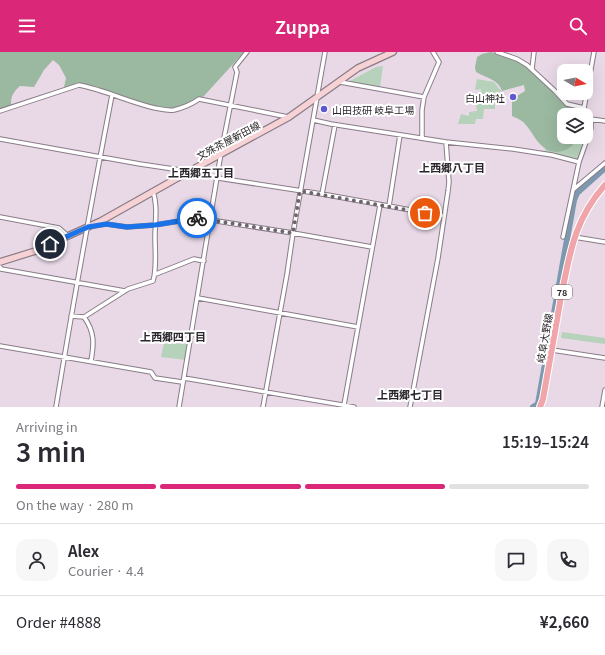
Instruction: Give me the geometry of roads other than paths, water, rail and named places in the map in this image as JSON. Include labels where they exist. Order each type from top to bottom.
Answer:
[{"type":"main road","name":"文殊茶屋新田線","points":[[0,262],[45,248],[50,244],[88,227],[130,205],[221,153],[289,117],[358,68],[390,52]]},
{"type":"main road","name":"岐阜大野線","points":[[540,407],[543,399],[574,237],[589,206],[605,185]]},
{"type":"street","points":[[179,407],[221,153],[237,72],[235,67],[247,52]]},
{"type":"street","points":[[263,407],[288,274],[300,191],[325,52]]},
{"type":"street","points":[[422,138],[422,110],[424,97],[438,62],[433,52]]},
{"type":"street","points":[[497,52],[517,59],[532,69],[567,104],[584,108],[594,52]]},
{"type":"street","points":[[532,69],[534,52]]},
{"type":"street","points":[[340,82],[424,97]]},
{"type":"street","points":[[0,111],[79,85],[144,106],[167,110],[174,110],[199,99],[289,117]]},
{"type":"street","points":[[56,407],[76,283],[88,227],[112,95]]},
{"type":"street","points":[[593,119],[605,121]]},
{"type":"street","points":[[313,120],[335,125],[446,142],[552,155],[580,162]]},
{"type":"street","points":[[322,194],[335,125]]},
{"type":"street","points":[[389,206],[400,135]]},
{"type":"street","points":[[0,139],[188,172]]},
{"type":"street","points":[[410,407],[449,182],[446,142]]},
{"type":"street","points":[[563,238],[573,189],[586,144]]},
{"type":"street","points":[[573,189],[605,163]]},
{"type":"street","points":[[218,178],[322,194],[444,216]]},
{"type":"street","points":[[71,316],[84,317],[125,291],[153,281],[156,274],[156,201],[153,191]]},
{"type":"street","points":[[344,405],[380,205]]},
{"type":"street","points":[[0,217],[59,228],[68,236]]},
{"type":"street","points":[[88,227],[106,224],[127,227],[155,225],[191,218],[211,219],[230,224],[372,247]]},
{"type":"street","points":[[574,237],[605,242]]},
{"type":"street","points":[[156,274],[194,259],[204,261]]},
{"type":"street","points":[[0,267],[1,269],[125,291]]},
{"type":"street","points":[[198,298],[358,327]]},
{"type":"street","points":[[84,317],[93,334],[91,362]]},
{"type":"street","points":[[0,346],[151,372],[155,378],[183,380],[266,392],[354,407]]},
{"type":"street","points":[[552,350],[605,358]]},
{"type":"street","points":[[602,407],[605,390]]},
{"type":"waterway","points":[[533,407],[538,404],[574,200],[577,193],[605,168]]},
{"type":"place","name":"白山神社","points":[[513,97]]},
{"type":"place","name":"山田技研 岐阜工場","points":[[324,109]]},
{"type":"district","name":"上西郷八丁目","points":[[452,167]]},
{"type":"district","name":"上西郷五丁目","points":[[201,172]]},
{"type":"district","name":"上西郷四丁目","points":[[173,336]]},
{"type":"district","name":"上西郷七丁目","points":[[410,394]]}]
